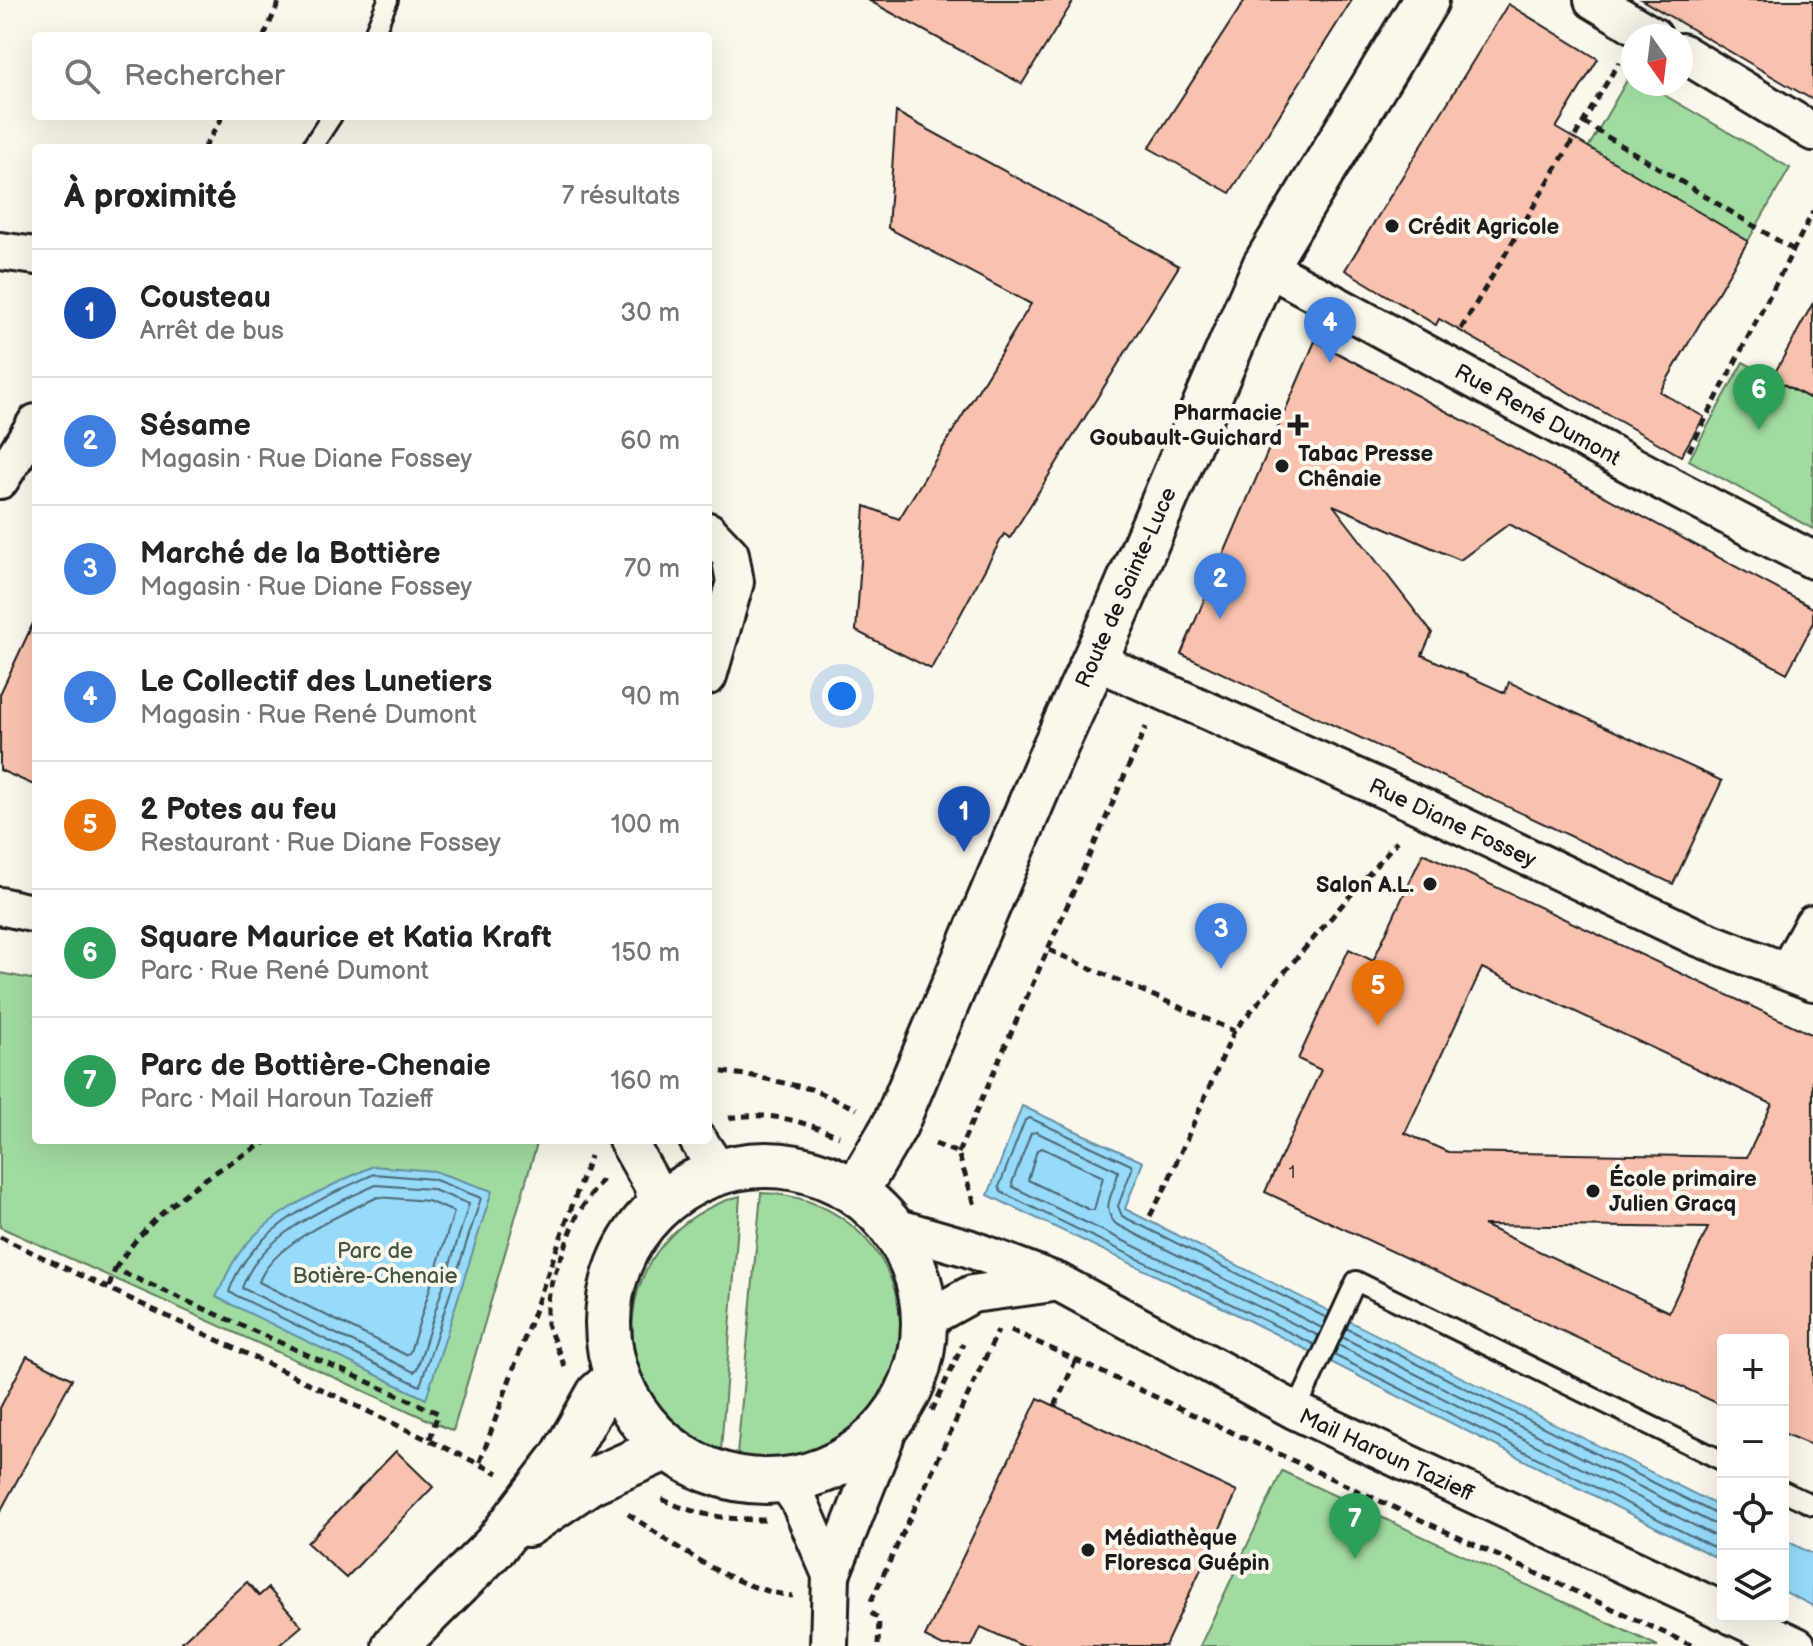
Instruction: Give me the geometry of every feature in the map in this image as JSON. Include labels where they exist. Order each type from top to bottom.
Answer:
[{"type":"street","name":"Route de Sainte-Luce","points":[[856,1191],[887,1139],[1265,266],[1426,0]]},
{"type":"street","points":[[1593,0],[1621,27]]},
{"type":"street","points":[[1693,59],[1813,132]]},
{"type":"street","points":[[0,251],[32,255]]},
{"type":"street","name":"Rue René Dumont","points":[[1265,266],[1442,360],[1670,488],[1813,560]]},
{"type":"street","points":[[0,480],[32,429]]},
{"type":"street","points":[[712,535],[730,554],[735,582],[712,662]]},
{"type":"street","name":"Rue Diane Fossey","points":[[1094,660],[1414,803],[1697,937],[1800,976]]},
{"type":"street","points":[[0,906],[32,913]]},
{"type":"street","points":[[1800,976],[1813,924]]},
{"type":"street","points":[[831,1588],[910,1419],[908,1393],[924,1339],[925,1320],[919,1280],[895,1227],[856,1191],[814,1171],[792,1166],[746,1165],[713,1143],[685,1190],[659,1209],[632,1237],[612,1282],[607,1330],[617,1378],[638,1416],[668,1447],[687,1459],[727,1476],[749,1480],[812,1474],[848,1458],[910,1419]]},
{"type":"street","points":[[630,1146],[652,1184],[659,1209]]},
{"type":"street","name":"Mail Haroun Tazieff","points":[[895,1227],[968,1248],[1058,1282],[1296,1411],[1717,1608]]},
{"type":"street","points":[[925,1320],[972,1294],[1058,1282]]},
{"type":"street","points":[[395,1646],[495,1546],[563,1457],[599,1394],[617,1378]]},
{"type":"street","points":[[495,1546],[589,1482],[621,1487],[668,1447]]},
{"type":"street","points":[[784,1479],[807,1518],[831,1588],[829,1646]]},
{"type":"street","points":[[1746,1622],[1797,1646]]},
{"type":"lane","points":[[375,32],[388,0]]},
{"type":"lane","points":[[314,144],[329,120]]},
{"type":"lane","points":[[1296,1411],[1356,1281],[1717,1458]]},
{"type":"lane","points":[[1789,1494],[1813,1505]]},
{"type":"path","points":[[266,32],[280,0]]},
{"type":"path","points":[[1442,360],[1583,122],[1621,69]]},
{"type":"path","points":[[206,144],[221,120]]},
{"type":"path","points":[[1583,122],[1792,249]]},
{"type":"path","points":[[1670,488],[1813,212]]},
{"type":"path","points":[[979,1217],[958,1153],[1146,726]]},
{"type":"path","points":[[1150,1216],[1234,1031],[1397,841]]},
{"type":"path","points":[[1049,950],[1234,1031]]},
{"type":"path","points":[[712,1071],[811,1089],[887,1139]]},
{"type":"path","points":[[713,1143],[749,1114],[784,1116],[958,1153]]},
{"type":"path","points":[[109,1287],[124,1255],[162,1211],[234,1159],[262,1144]]},
{"type":"path","points":[[588,1414],[555,1347],[547,1324],[547,1303],[552,1281],[578,1213],[630,1146]]},
{"type":"path","points":[[0,1237],[480,1462],[592,1150]]},
{"type":"path","points":[[115,1269],[438,1413],[430,1439]]},
{"type":"path","points":[[910,1419],[961,1351],[970,1318],[972,1294]]},
{"type":"path","points":[[878,1646],[879,1619],[867,1610],[1001,1325],[1693,1646]]},
{"type":"path","points":[[1055,1406],[1076,1360]]},
{"type":"path","points":[[621,1487],[710,1568],[766,1593],[831,1588]]},
{"type":"path","points":[[621,1487],[663,1499],[684,1509],[749,1520],[807,1518]]},
{"type":"green space","points":[[1621,91],[1621,96],[1666,96],[1790,168],[1748,241],[1588,148]]},
{"type":"green space","points":[[1743,362],[1813,400],[1813,529],[1689,460]]},
{"type":"green space","name":"Parc de Botière-Chenaie","points":[[0,973],[32,979],[32,1144],[537,1144],[453,1431],[0,1227]]},
{"type":"green space","points":[[761,1193],[810,1202],[849,1223],[878,1254],[895,1292],[900,1332],[892,1372],[869,1410],[820,1447],[773,1459],[737,1455]]},
{"type":"green space","points":[[740,1196],[721,1451],[680,1426],[651,1394],[636,1356],[633,1317],[642,1279],[663,1244],[696,1215]]},
{"type":"green space","points":[[1282,1471],[1658,1646],[1200,1646]]},
{"type":"water","points":[[1022,1106],[1143,1162],[1125,1209],[1717,1505],[1717,1558],[1228,1310],[988,1195]]},
{"type":"water","points":[[373,1166],[434,1171],[492,1191],[426,1399],[216,1297],[236,1258],[264,1227],[298,1203]]},
{"type":"water","points":[[1789,1542],[1813,1554],[1813,1606],[1789,1594]]},
{"type":"building","points":[[868,0],[1074,0],[1022,84]]},
{"type":"building","points":[[1245,0],[1352,0],[1230,193],[1149,148]]},
{"type":"building","points":[[1642,0],[1813,0],[1813,100],[1693,30],[1693,24],[1683,24]]},
{"type":"building","points":[[1508,4],[1598,59],[1556,128],[1748,241],[1660,392],[1704,417],[1681,456],[1439,319],[1436,325],[1345,270]]},
{"type":"building","points":[[896,112],[1179,266],[1010,538],[1004,534],[931,669],[856,631],[865,506],[899,519],[1031,304],[888,228]]},
{"type":"building","points":[[1813,303],[1813,400],[1772,378]]},
{"type":"building","points":[[1315,341],[1813,608],[1813,624],[1787,673],[1509,524],[1460,560],[1333,505],[1432,633],[1422,655],[1505,693],[1509,682],[1722,781],[1673,884],[1181,654]]},
{"type":"building","points":[[32,626],[32,784],[0,770],[0,694]]},
{"type":"building","name":"École primaire Julien Gracq","points":[[1423,853],[1813,1035],[1813,1446],[1789,1436],[1789,1334],[1717,1334],[1717,1403],[1265,1192],[1321,1070],[1298,1059],[1349,949],[1373,961]],"holes":[[[1482,968],[1772,1104],[1747,1157],[1448,1152],[1405,1133]],[[1483,1225],[1708,1228],[1669,1312]]]},
{"type":"building","points":[[27,1356],[72,1379],[0,1512],[0,1408]]},
{"type":"building","name":"Médiathèque Floresca Guépin","points":[[1038,1398],[1237,1492],[1165,1646],[1022,1646],[981,1627],[972,1646],[943,1646],[925,1637]]},
{"type":"building","points":[[396,1451],[433,1487],[346,1578],[307,1543]]},
{"type":"building","points":[[247,1582],[259,1596],[268,1588],[302,1626],[278,1646],[177,1646]]},
{"type":"place","name":"Crédit Agricole","points":[[1392,226]]},
{"type":"place","name":"Le Collectif des Lunetiers","points":[[1330,363]]},
{"type":"place","name":"Pharmacie Goubault-Guichard","points":[[1298,425]]},
{"type":"place","name":"Square Maurice et Katia Kraft","points":[[1759,430]]},
{"type":"place","name":"Tabac Presse Chênaie","points":[[1282,466]]},
{"type":"place","name":"Sésame","points":[[1220,619]]},
{"type":"place","name":"Cousteau","points":[[964,852]]},
{"type":"place","name":"Salon A.L.","points":[[1430,884]]},
{"type":"place","name":"Marché de la Bottière","points":[[1221,969]]},
{"type":"place","name":"2 Potes au feu","points":[[1378,1026]]},
{"type":"place","name":"École primaire Julien Gracq","points":[[1593,1191]]},
{"type":"place","name":"Médiathèque Floresca Guépin","points":[[1088,1550]]},
{"type":"place","name":"Parc de Bottière-Chenaie","points":[[1355,1559]]}]
